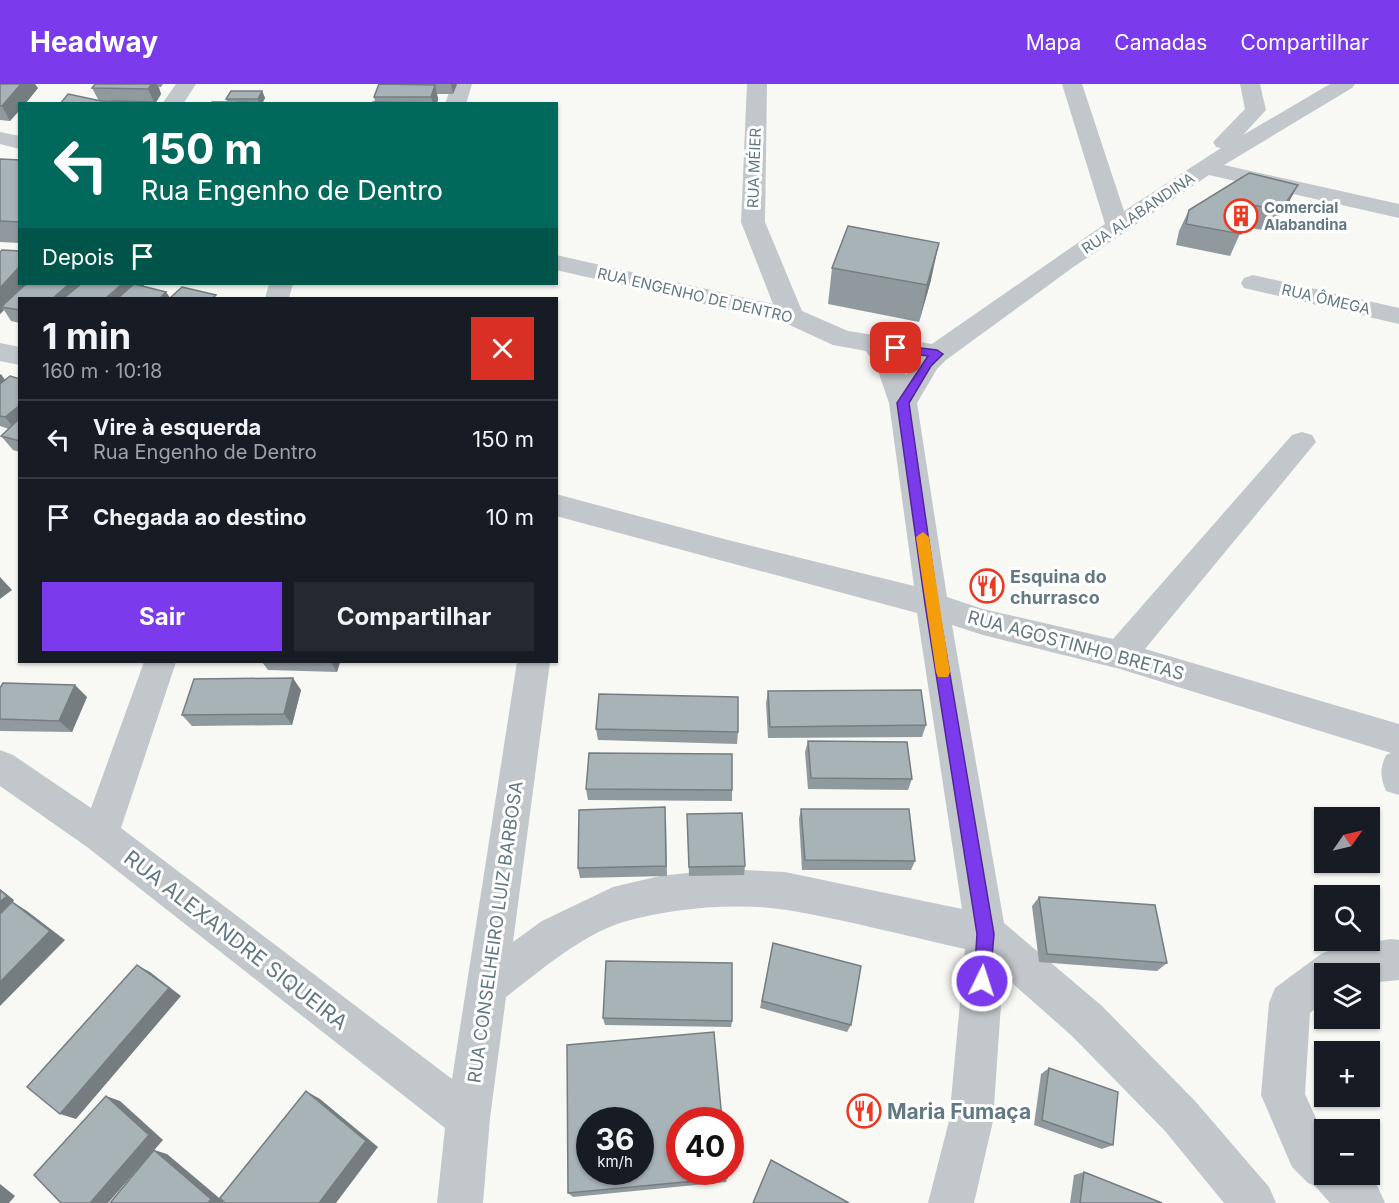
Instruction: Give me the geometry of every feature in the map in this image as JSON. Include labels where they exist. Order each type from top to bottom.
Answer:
[{"type":"street","points":[[173,102],[186,84]]},
{"type":"street","points":[[457,102],[462,84]]},
{"type":"street","name":"RUA MÉIER","points":[[757,84],[753,222],[791,316]]},
{"type":"street","points":[[1072,84],[1118,227]]},
{"type":"street","points":[[1250,84],[1256,110],[1214,151],[1209,165],[1399,211]]},
{"type":"street","name":"RUA ALABANDINA","points":[[903,403],[927,363],[937,354],[1209,165],[1345,84]]},
{"type":"street","points":[[0,138],[18,142]]},
{"type":"street","name":"RUA ENGENHO DE DENTRO","points":[[558,262],[791,316],[842,339],[937,354]]},
{"type":"street","name":"RUA ÔMEGA","points":[[1253,283],[1399,316]]},
{"type":"street","points":[[876,346],[890,368],[903,403],[932,604],[986,934],[971,1121],[951,1203]]},
{"type":"street","points":[[0,352],[18,356]]},
{"type":"street","points":[[1120,655],[1302,442]]},
{"type":"street","name":"RUA AGOSTINHO BRETAS","points":[[558,506],[932,604],[983,622],[1120,655],[1394,747]]},
{"type":"street","points":[[100,835],[160,663]]},
{"type":"street","name":"RUA CONSELHEIRO LUIZ BARBOSA","points":[[460,1203],[468,1118],[533,663]]},
{"type":"street","points":[[1394,747],[1399,780]]},
{"type":"street","name":"RUA ALEXANDRE SIQUEIRA","points":[[0,766],[100,835],[468,1118]]},
{"type":"street","points":[[488,985],[556,934],[613,906],[660,895],[723,888],[785,891],[986,934],[1087,1021],[1180,1116],[1253,1203]]},
{"type":"street","points":[[1366,963],[1399,960]]},
{"type":"street","points":[[1314,984],[1290,1003],[1283,1095],[1308,1151],[1314,1157]]},
{"type":"street","points":[[1344,1185],[1362,1203]]},
{"type":"building","points":[[0,84],[21,84],[2,106],[0,106]]},
{"type":"building","points":[[95,84],[152,84],[148,89],[92,88]]},
{"type":"building","points":[[379,84],[435,85],[431,97],[374,97]]},
{"type":"building","points":[[231,91],[262,91],[258,99],[226,99]]},
{"type":"building","points":[[68,94],[116,102],[62,102]]},
{"type":"building","points":[[0,159],[18,160],[18,222],[0,221]]},
{"type":"building","points":[[1249,173],[1298,185],[1281,210],[1252,205],[1241,234],[1186,224],[1189,210]]},
{"type":"building","points":[[848,226],[939,243],[927,285],[832,268]]},
{"type":"building","points":[[2,250],[18,251],[18,268],[0,288],[0,252]]},
{"type":"building","points":[[25,285],[68,285],[54,297],[18,297],[18,310],[1,307]]},
{"type":"building","points":[[80,285],[121,285],[107,297],[65,297]]},
{"type":"building","points":[[133,285],[166,292],[161,297],[119,297]]},
{"type":"building","points":[[182,287],[216,295],[214,297],[171,297]]},
{"type":"building","points":[[10,376],[18,378],[18,407],[5,417],[0,416],[0,384]]},
{"type":"building","points":[[18,420],[18,440],[1,436]]},
{"type":"building","points":[[293,678],[284,714],[182,715],[194,679]]},
{"type":"building","points":[[3,683],[75,685],[59,721],[0,719],[0,688]]},
{"type":"building","points":[[921,690],[926,725],[770,727],[768,691]]},
{"type":"building","points":[[599,694],[738,697],[738,732],[596,729]]},
{"type":"building","points":[[808,741],[907,742],[912,779],[811,778]]},
{"type":"building","points":[[589,753],[732,754],[732,790],[586,789]]},
{"type":"building","points":[[665,807],[666,866],[578,868],[579,810]]},
{"type":"building","points":[[801,809],[909,809],[915,861],[805,860]]},
{"type":"building","points":[[742,813],[745,866],[689,867],[687,814]]},
{"type":"building","points":[[0,890],[7,896],[0,902]]},
{"type":"building","points":[[1039,897],[1155,905],[1167,963],[1047,954]]},
{"type":"building","points":[[12,902],[50,931],[0,982],[0,914]]},
{"type":"building","points":[[773,943],[861,966],[851,1025],[762,1001]]},
{"type":"building","points":[[606,961],[732,963],[732,1021],[603,1018]]},
{"type":"building","points":[[137,965],[169,988],[60,1114],[27,1087]]},
{"type":"building","points":[[714,1032],[721,1107],[666,1107],[666,1184],[654,1185],[654,1107],[576,1107],[576,1185],[653,1185],[568,1193],[567,1045]]},
{"type":"building","points":[[1049,1068],[1118,1092],[1113,1145],[1042,1120]]},
{"type":"building","points":[[306,1091],[366,1141],[319,1203],[225,1203],[220,1198]]},
{"type":"building","points":[[106,1096],[149,1135],[90,1203],[61,1203],[34,1175]]},
{"type":"building","points":[[154,1150],[211,1199],[208,1203],[110,1203]]},
{"type":"building","points":[[771,1160],[849,1203],[753,1203]]},
{"type":"building","points":[[1084,1172],[1162,1203],[1080,1203]]},
{"type":"slow traffic","points":[[923,537],[943,672]]},
{"type":"place","name":"Comercial Alabandina","points":[[1241,216]]},
{"type":"place","name":"Esquina do churrasco","points":[[987,586]]},
{"type":"place","name":"Maria Fumaça","points":[[864,1111]]},
{"type":"route","points":[[896,348],[937,354],[927,363],[903,403],[932,604],[986,934],[982,981]]}]
